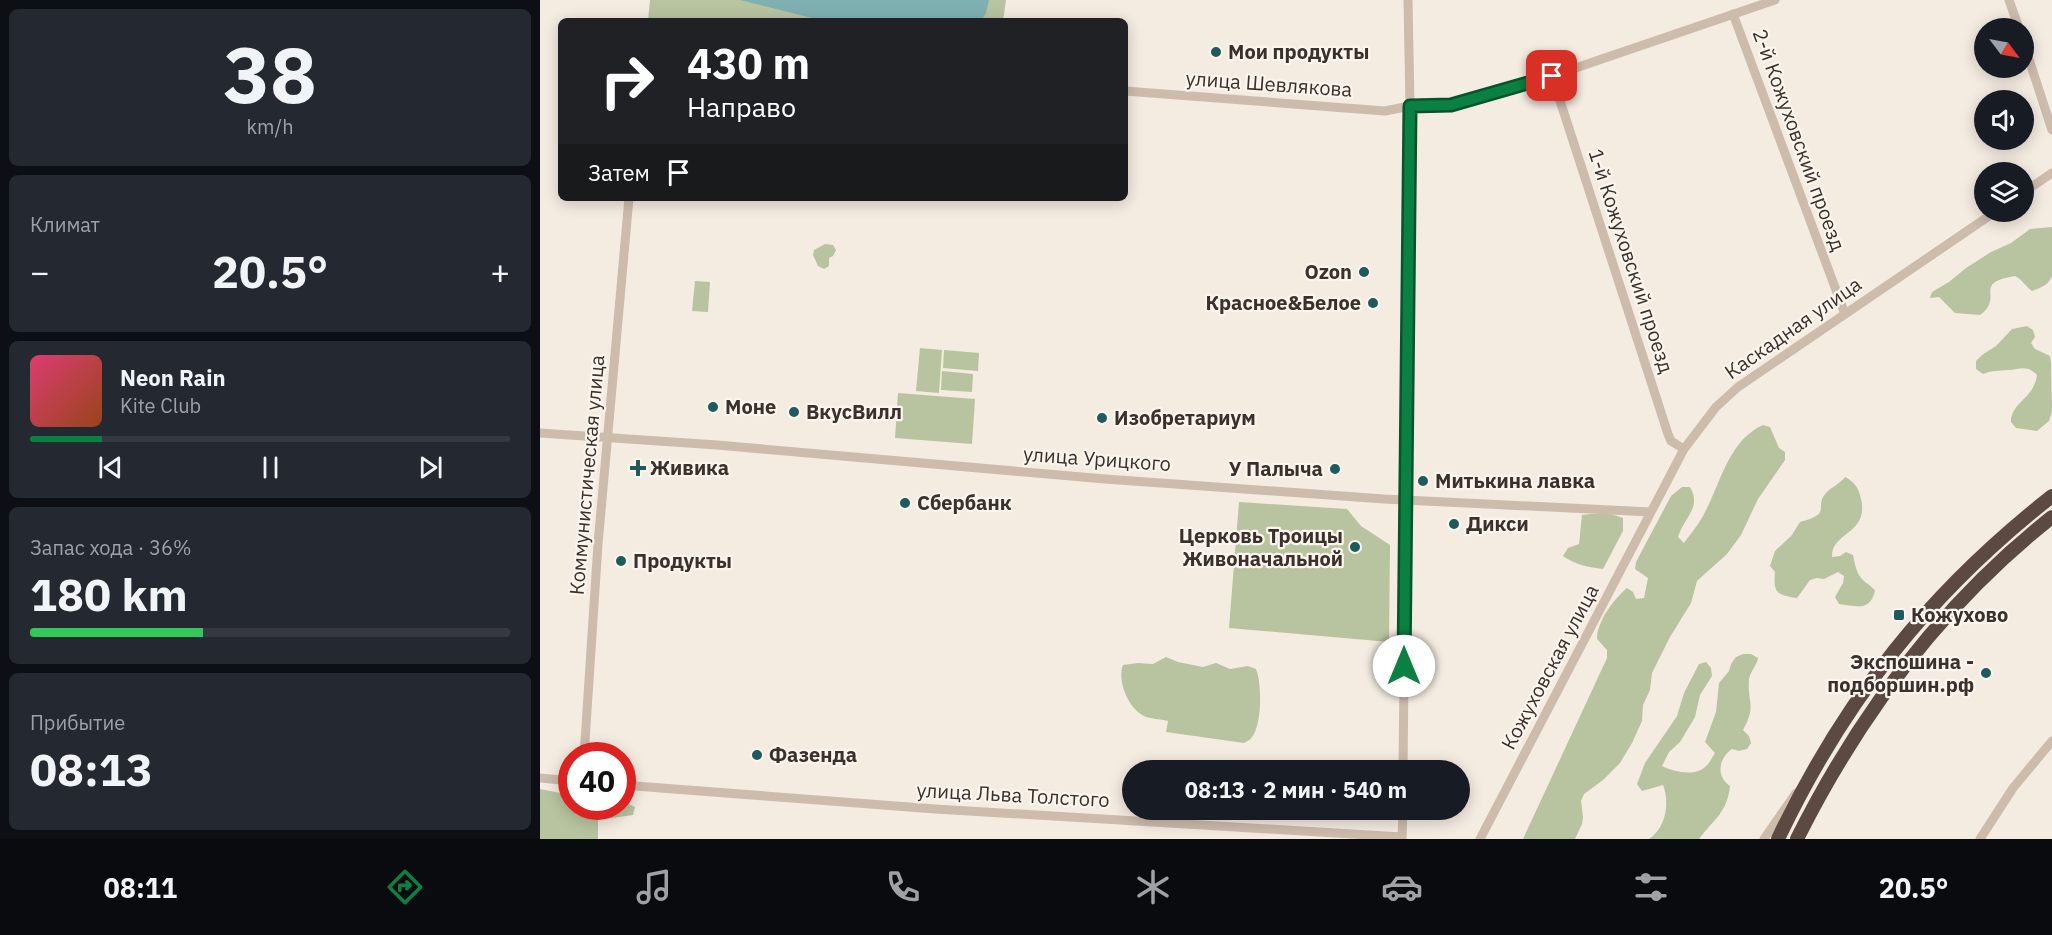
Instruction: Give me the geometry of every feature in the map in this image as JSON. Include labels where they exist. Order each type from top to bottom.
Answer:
[{"type":"highway","points":[[1778,839],[1813,769],[1868,683],[1909,631],[1978,558],[2052,496]]},
{"type":"highway","points":[[1799,839],[1804,824],[1840,759],[1886,689],[1925,640],[1972,588],[2052,518]]},
{"type":"street","points":[[1403,760],[1410,106],[1408,0]]},
{"type":"street","name":"улица Шевлякова","points":[[1128,91],[1385,111],[1410,106],[1451,105],[1552,76],[1775,0]]},
{"type":"street","points":[[2009,0],[2015,18]]},
{"type":"street","name":"2-й Кожуховский проезд","points":[[1732,14],[1845,314]]},
{"type":"street","points":[[2034,75],[2052,130]]},
{"type":"street","name":"1-й Кожуховский проезд","points":[[1552,76],[1668,434],[1671,441],[1684,449]]},
{"type":"street","points":[[2034,185],[2052,173]]},
{"type":"street","name":"Коммунистическая улица","points":[[585,742],[598,544],[629,201]]},
{"type":"street","name":"Каскадная улица","points":[[1651,512],[1684,449],[1716,407],[1738,387],[1980,222]]},
{"type":"street","name":"улица Урицкого","points":[[540,433],[717,445],[1095,478],[1406,499],[1651,512]]},
{"type":"street","name":"Кожуховская улица","points":[[1480,839],[1651,512]]},
{"type":"street","points":[[1980,839],[2013,788],[2052,741]]},
{"type":"street","points":[[1764,839],[1813,769]]},
{"type":"street","points":[[540,778],[558,780]]},
{"type":"street","name":"улица Льва Толстого","points":[[636,786],[935,809],[1402,838]]},
{"type":"street","points":[[1402,838],[1403,820]]},
{"type":"green space","points":[[650,0],[1006,0],[1003,18],[648,18]]},
{"type":"green space","points":[[2052,227],[2052,276],[2044,286],[2032,291],[2015,276],[2002,279],[1991,287],[1990,302],[1980,315],[1955,313],[1939,297],[1930,298],[1932,292],[1966,268],[1991,252],[2011,243],[2030,229]]},
{"type":"green space","points":[[825,244],[833,245],[836,250],[829,258],[829,266],[824,269],[818,266],[813,255],[814,250]]},
{"type":"green space","points":[[695,281],[710,282],[708,312],[692,311]]},
{"type":"green space","points":[[2027,326],[2033,330],[2035,337],[2031,343],[2035,349],[2050,356],[2051,363],[2052,411],[2049,421],[2037,431],[2016,428],[2011,422],[2015,410],[2032,390],[2037,375],[2023,368],[1983,374],[1976,369],[1976,361],[1996,346],[2012,329]]},
{"type":"green space","points":[[920,348],[942,350],[939,393],[916,391]]},
{"type":"green space","points":[[944,350],[979,353],[978,371],[943,368]]},
{"type":"green space","points":[[942,371],[973,374],[972,392],[941,390]]},
{"type":"green space","points":[[898,393],[975,399],[972,444],[895,438]]},
{"type":"green space","points":[[1763,425],[1770,427],[1779,448],[1785,452],[1785,460],[1758,499],[1741,535],[1727,554],[1697,581],[1691,603],[1652,673],[1650,690],[1643,705],[1642,721],[1632,743],[1620,763],[1584,794],[1581,801],[1582,824],[1575,839],[1523,839],[1607,658],[1607,650],[1597,639],[1603,618],[1627,588],[1633,592],[1636,599],[1644,598],[1648,578],[1635,569],[1636,562],[1671,496],[1682,487],[1690,487],[1693,494],[1693,507],[1678,537],[1684,543],[1703,516],[1734,451],[1751,432]]},
{"type":"green space","points":[[1845,477],[1858,489],[1862,508],[1861,518],[1838,542],[1833,549],[1832,557],[1846,552],[1853,555],[1859,574],[1875,591],[1873,598],[1862,606],[1839,604],[1835,597],[1843,583],[1844,576],[1838,572],[1824,579],[1810,580],[1797,598],[1781,594],[1776,589],[1775,572],[1770,566],[1775,551],[1792,535],[1800,522],[1820,513],[1821,502],[1826,493]]},
{"type":"green space","points":[[1239,502],[1347,509],[1361,526],[1390,545],[1389,642],[1229,628]]},
{"type":"green space","points":[[1611,514],[1623,518],[1623,531],[1603,569],[1577,564],[1563,556],[1568,548],[1579,544],[1582,515]]},
{"type":"green space","points":[[1751,654],[1758,658],[1749,679],[1751,709],[1743,730],[1749,736],[1751,743],[1747,749],[1739,751],[1732,749],[1722,762],[1720,768],[1722,777],[1730,786],[1723,809],[1699,839],[1649,839],[1663,822],[1666,799],[1663,785],[1642,791],[1637,784],[1645,763],[1677,716],[1684,693],[1699,664],[1706,662],[1711,668],[1712,676],[1700,695],[1695,717],[1680,742],[1669,752],[1662,766],[1679,772],[1691,772],[1707,765],[1715,753],[1705,742],[1716,712],[1719,683],[1729,671],[1736,657]]},
{"type":"green space","points":[[1166,657],[1203,667],[1216,663],[1230,669],[1248,666],[1256,669],[1260,704],[1258,723],[1251,738],[1244,743],[1166,732],[1168,721],[1146,717],[1138,712],[1125,694],[1122,679],[1123,665],[1153,664]]},
{"type":"green space","points":[[540,789],[558,792],[558,820],[598,820],[598,839],[540,839]]},
{"type":"water","points":[[740,0],[989,0],[983,18],[812,18]]},
{"type":"place","name":"Мои продукты","points":[[1216,52]]},
{"type":"place","name":"Ozon","points":[[1364,272]]},
{"type":"place","name":"Красное&Белое","points":[[1373,303]]},
{"type":"place","name":"Моне","points":[[713,407]]},
{"type":"place","name":"ВкусВилл","points":[[794,412]]},
{"type":"place","name":"Изобретариум","points":[[1102,418]]},
{"type":"place","name":"Живика","points":[[638,468]]},
{"type":"place","name":"У Палыча","points":[[1335,469]]},
{"type":"place","name":"Митькина лавка","points":[[1423,481]]},
{"type":"place","name":"Сбербанк","points":[[905,503]]},
{"type":"place","name":"Дикси","points":[[1454,524]]},
{"type":"place","name":"Церковь Троицы Живоначальной","points":[[1355,547]]},
{"type":"place","name":"Продукты","points":[[621,561]]},
{"type":"place","name":"Кожухово","points":[[1899,615]]},
{"type":"place","name":"Экспошина - подборшин.рф","points":[[1986,673]]},
{"type":"place","name":"Фазенда","points":[[757,755]]},
{"type":"route","points":[[1404,666],[1410,106],[1451,105],[1552,76]]}]
